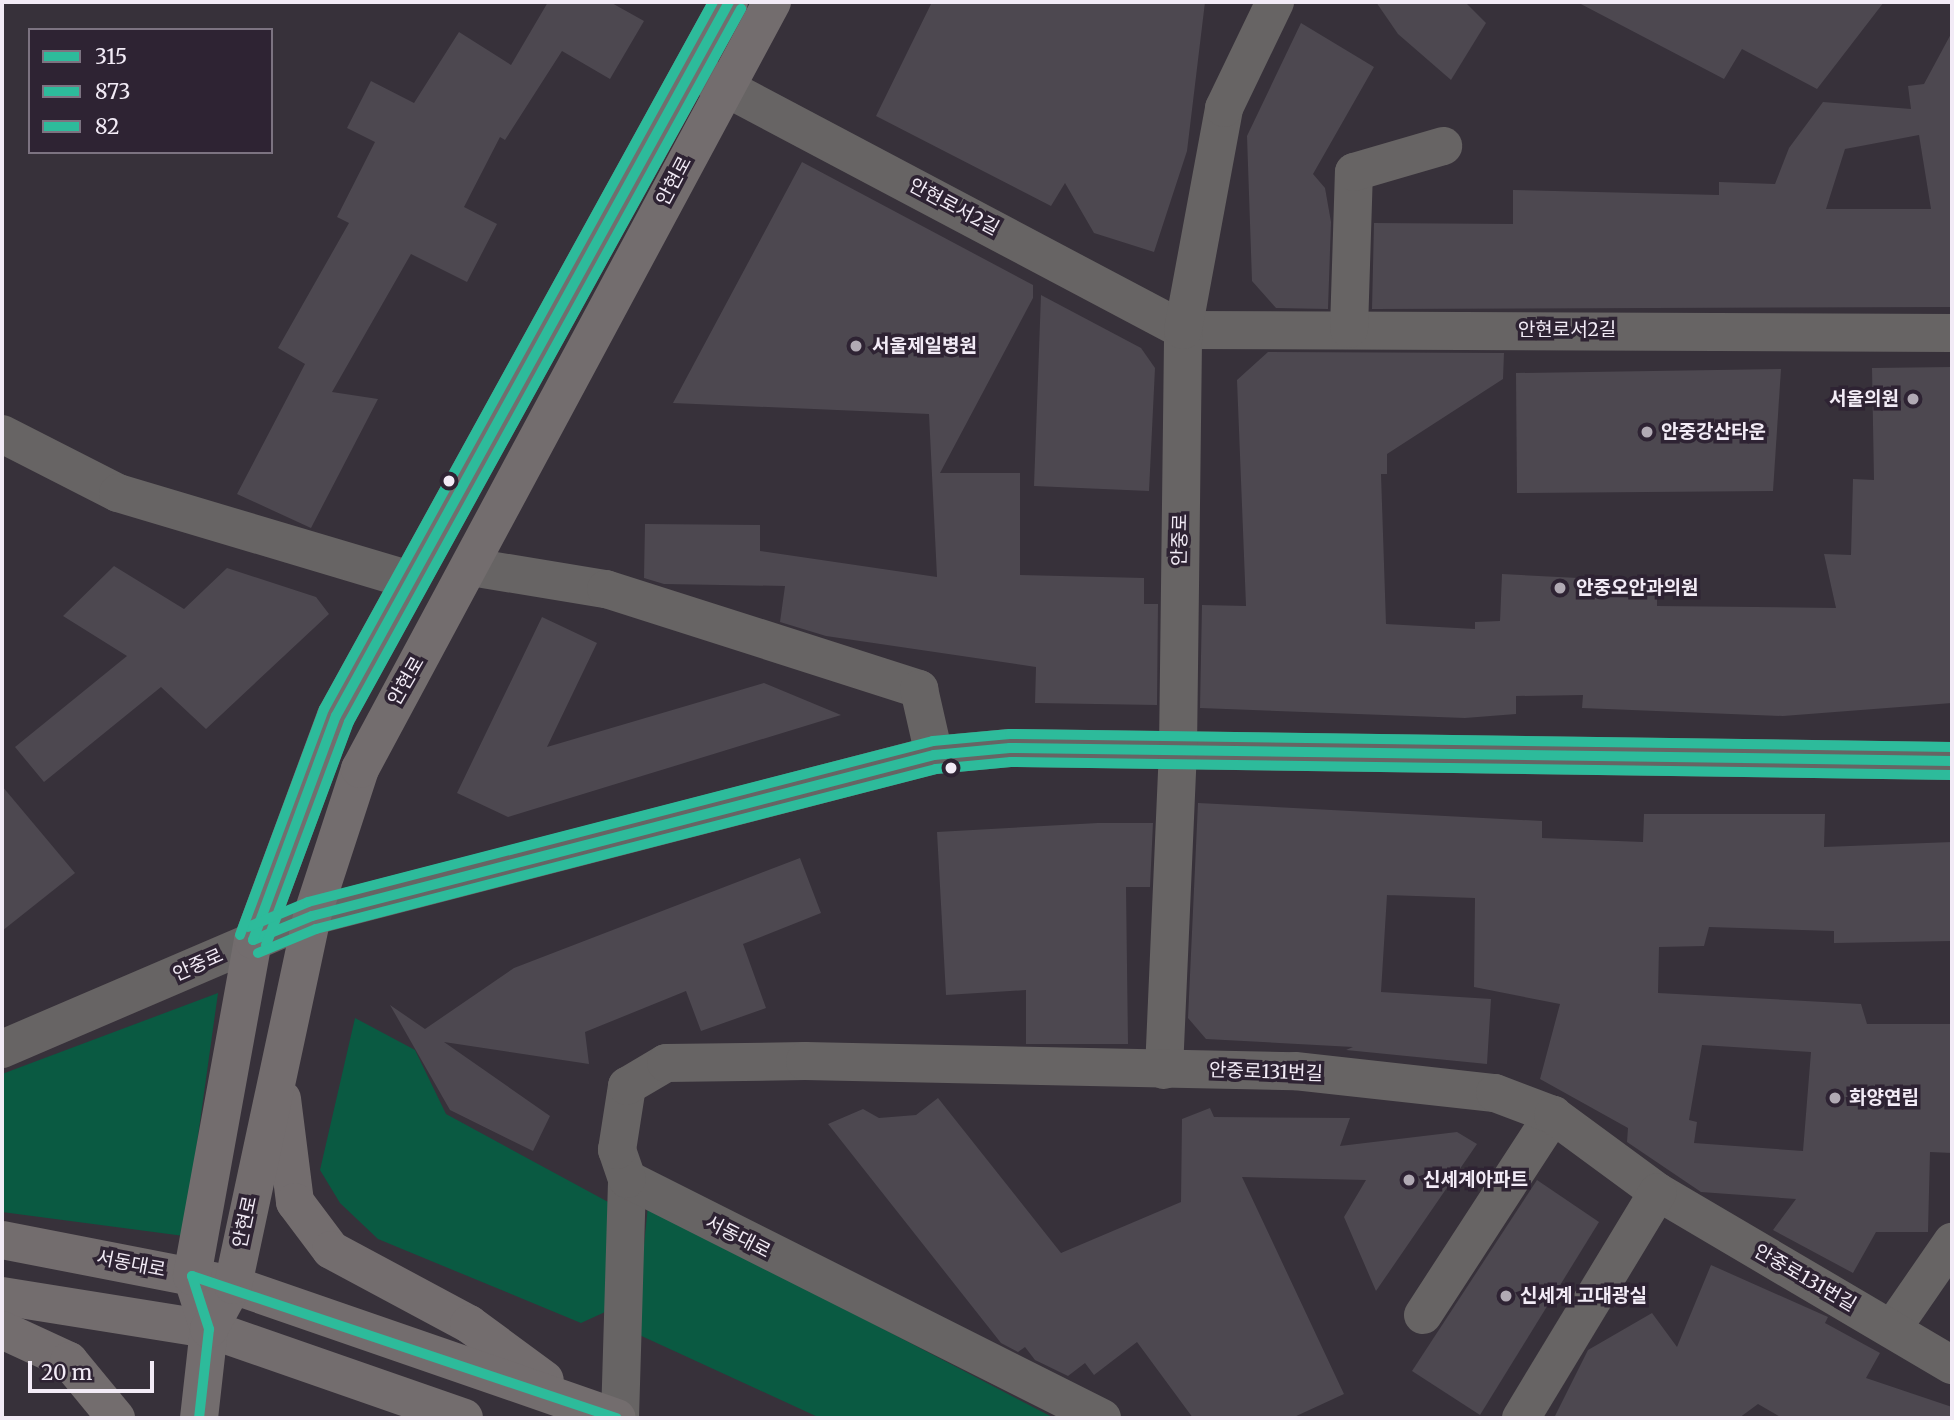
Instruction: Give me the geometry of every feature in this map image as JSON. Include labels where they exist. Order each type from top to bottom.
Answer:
[{"type":"main road","name":"안현로","points":[[199,1418],[209,1329],[233,1285],[278,1062],[312,916],[360,769],[471,567],[709,77],[729,2]]},
{"type":"main road","name":"안현로","points":[[192,1276],[253,940],[336,716],[407,579],[709,77],[772,2]]},
{"type":"main road","points":[[278,1062],[290,1179],[312,1230],[372,1278],[469,1324],[576,1403]]},
{"type":"main road","name":"서동대로","points":[[2,1240],[233,1285],[618,1418]]},
{"type":"main road","points":[[192,1276],[209,1329]]},
{"type":"main road","points":[[2,1296],[209,1329],[464,1418]]},
{"type":"main road","points":[[2,1330],[69,1361],[116,1418]]},
{"type":"street","points":[[1183,330],[1224,108],[1275,2]]},
{"type":"street","name":"안현로서2길","points":[[709,77],[1183,330],[1349,328],[1952,333]]},
{"type":"street","points":[[1349,328],[1354,172],[1443,146]]},
{"type":"street","name":"안중로","points":[[1178,750],[1183,330]]},
{"type":"street","points":[[2,434],[118,493],[407,579]]},
{"type":"street","points":[[471,567],[607,589],[919,689],[934,755]]},
{"type":"street","name":"안중로","points":[[3,1046],[312,916],[934,755],[1010,748],[1952,761]]},
{"type":"street","points":[[1164,1070],[1178,750]]},
{"type":"street","name":"안중로131번길","points":[[627,1178],[617,1150],[627,1086],[666,1063],[805,1061],[1164,1070],[1427,1082],[1495,1093],[1553,1115],[1658,1192],[1952,1365]]},
{"type":"street","points":[[1423,1315],[1553,1115]]},
{"type":"street","points":[[618,1418],[627,1178]]},
{"type":"street","name":"서동대로","points":[[627,1178],[1102,1418]]},
{"type":"street","points":[[1521,1418],[1658,1192]]},
{"type":"street","points":[[1892,1329],[1952,1242]]},
{"type":"green space","points":[[218,993],[184,1236],[2,1212],[2,1074]]},
{"type":"green space","points":[[355,1018],[415,1050],[446,1114],[610,1203],[605,1312],[581,1323],[378,1239],[340,1203],[320,1170]]},
{"type":"green space","points":[[648,1206],[1054,1418],[820,1418],[635,1333]]},
{"type":"building","points":[[548,2],[610,2],[644,21],[610,79],[562,51],[505,140],[500,137],[464,207],[497,224],[467,282],[411,254],[332,392],[378,399],[311,528],[237,494],[305,364],[278,348],[349,223],[337,217],[375,142],[347,128],[371,81],[414,103],[459,32],[511,65]]},
{"type":"building","points":[[932,2],[1205,2],[1187,151],[1154,252],[1094,233],[1065,183],[1051,206],[876,116]]},
{"type":"building","points":[[1376,2],[1465,2],[1486,23],[1451,80],[1398,34]]},
{"type":"building","points":[[1577,2],[1884,2],[1817,89],[1742,49],[1724,79]]},
{"type":"building","points":[[1301,23],[1374,67],[1313,174],[1325,188],[1331,222],[1328,309],[1276,308],[1252,281],[1247,136]]},
{"type":"building","points":[[1952,32],[1952,307],[1372,309],[1374,223],[1513,224],[1513,190],[1719,195],[1719,182],[1775,184],[1789,148],[1823,102],[1911,109],[1908,86],[1924,84]],"holes":[[[1919,135],[1931,209],[1826,209],[1845,149]]]},
{"type":"building","points":[[802,162],[1033,285],[1033,298],[940,473],[1020,473],[1020,575],[1144,578],[1144,604],[1158,604],[1157,705],[1035,703],[1036,667],[826,636],[780,622],[785,586],[664,584],[644,578],[645,524],[760,525],[760,551],[937,577],[929,414],[673,403]]},
{"type":"building","points":[[1041,295],[1141,348],[1155,368],[1149,491],[1034,486]]},
{"type":"building","points":[[1268,352],[1504,353],[1503,379],[1387,454],[1387,474],[1381,474],[1386,624],[1475,629],[1475,622],[1500,621],[1502,574],[1657,582],[1657,606],[1836,608],[1824,554],[1851,555],[1853,479],[1874,480],[1872,368],[1952,367],[1952,703],[1783,716],[1582,708],[1583,695],[1516,696],[1516,714],[1465,718],[1200,708],[1202,605],[1246,606],[1237,380]]},
{"type":"building","name":"안중강산타운","points":[[1781,369],[1773,491],[1517,493],[1516,373]]},
{"type":"building","points":[[114,566],[184,609],[227,568],[316,597],[329,614],[206,729],[161,687],[44,782],[15,747],[127,656],[63,616]]},
{"type":"building","points":[[542,617],[597,643],[547,747],[764,683],[841,715],[508,817],[457,793]]},
{"type":"building","points":[[2,786],[75,873],[2,931]]},
{"type":"building","points":[[1198,803],[1542,821],[1542,838],[1643,842],[1644,814],[1825,814],[1824,847],[1952,842],[1952,941],[1834,943],[1834,931],[1709,927],[1704,946],[1659,947],[1658,993],[1861,1004],[1867,1024],[1952,1024],[1952,1153],[1930,1152],[1928,1232],[1876,1232],[1853,1273],[1773,1230],[1796,1199],[1701,1192],[1627,1142],[1628,1128],[1540,1079],[1560,1004],[1474,987],[1475,898],[1387,895],[1381,992],[1491,999],[1487,1064],[1346,1050],[1353,1047],[1206,1039],[1188,1018]],"holes":[[[1702,1045],[1811,1052],[1803,1151],[1694,1143],[1697,1122],[1689,1120]]]},
{"type":"building","points":[[1098,823],[1153,823],[1150,887],[1126,887],[1128,1044],[1026,1044],[1026,990],[946,995],[937,832]]},
{"type":"building","points":[[800,858],[821,913],[743,944],[766,1008],[701,1031],[686,991],[585,1032],[589,1064],[444,1042],[550,1116],[533,1151],[450,1110],[390,1005],[425,1029],[514,968]]},
{"type":"building","points":[[938,1098],[1061,1253],[1181,1202],[1182,1119],[1210,1108],[1214,1117],[1350,1118],[1340,1146],[1457,1132],[1477,1144],[1376,1291],[1344,1217],[1366,1180],[1242,1177],[1344,1394],[1292,1418],[1193,1418],[1137,1342],[1094,1375],[1085,1363],[1068,1376],[1035,1360],[1025,1347],[1018,1352],[1001,1343],[828,1124],[863,1109],[879,1118],[916,1115]]},
{"type":"building","name":"신세계 고대광실","points":[[1537,1180],[1599,1222],[1480,1415],[1412,1371]]},
{"type":"building","points":[[1711,1265],[1828,1317],[1825,1323],[1880,1353],[1866,1378],[1952,1407],[1952,1418],[1782,1418],[1758,1404],[1739,1418],[1554,1418],[1588,1350],[1652,1313],[1677,1347]]},
{"type":"transit line","name":"82","points":[[240,935],[324,709],[713,2]]},
{"type":"transit line","name":"315","points":[[253,940],[336,716],[729,2]]},
{"type":"transit line","name":"873","points":[[266,945],[349,722],[741,9]]},
{"type":"transit line","name":"82","points":[[248,927],[308,902],[933,741],[1010,734],[1952,747]]},
{"type":"transit line","name":"315","points":[[253,940],[312,916],[934,755],[1010,748],[1952,761]]},
{"type":"transit line","name":"873","points":[[258,953],[316,929],[936,769],[1011,762],[1952,775]]},
{"type":"transit line","name":"315","points":[[192,1276],[617,1418]]},
{"type":"transit line","name":"315","points":[[192,1276],[209,1329],[199,1418]]},
{"type":"place","name":"서울제일병원","points":[[856,346]]},
{"type":"place","name":"서울의원","points":[[1913,399]]},
{"type":"place","name":"안중강산타운","points":[[1647,432]]},
{"type":"place","name":"안중오안과의원","points":[[1560,588]]},
{"type":"place","name":"화양연립","points":[[1835,1098]]},
{"type":"place","name":"신세계아파트","points":[[1409,1180]]},
{"type":"place","name":"신세계 고대광실","points":[[1506,1296]]}]
